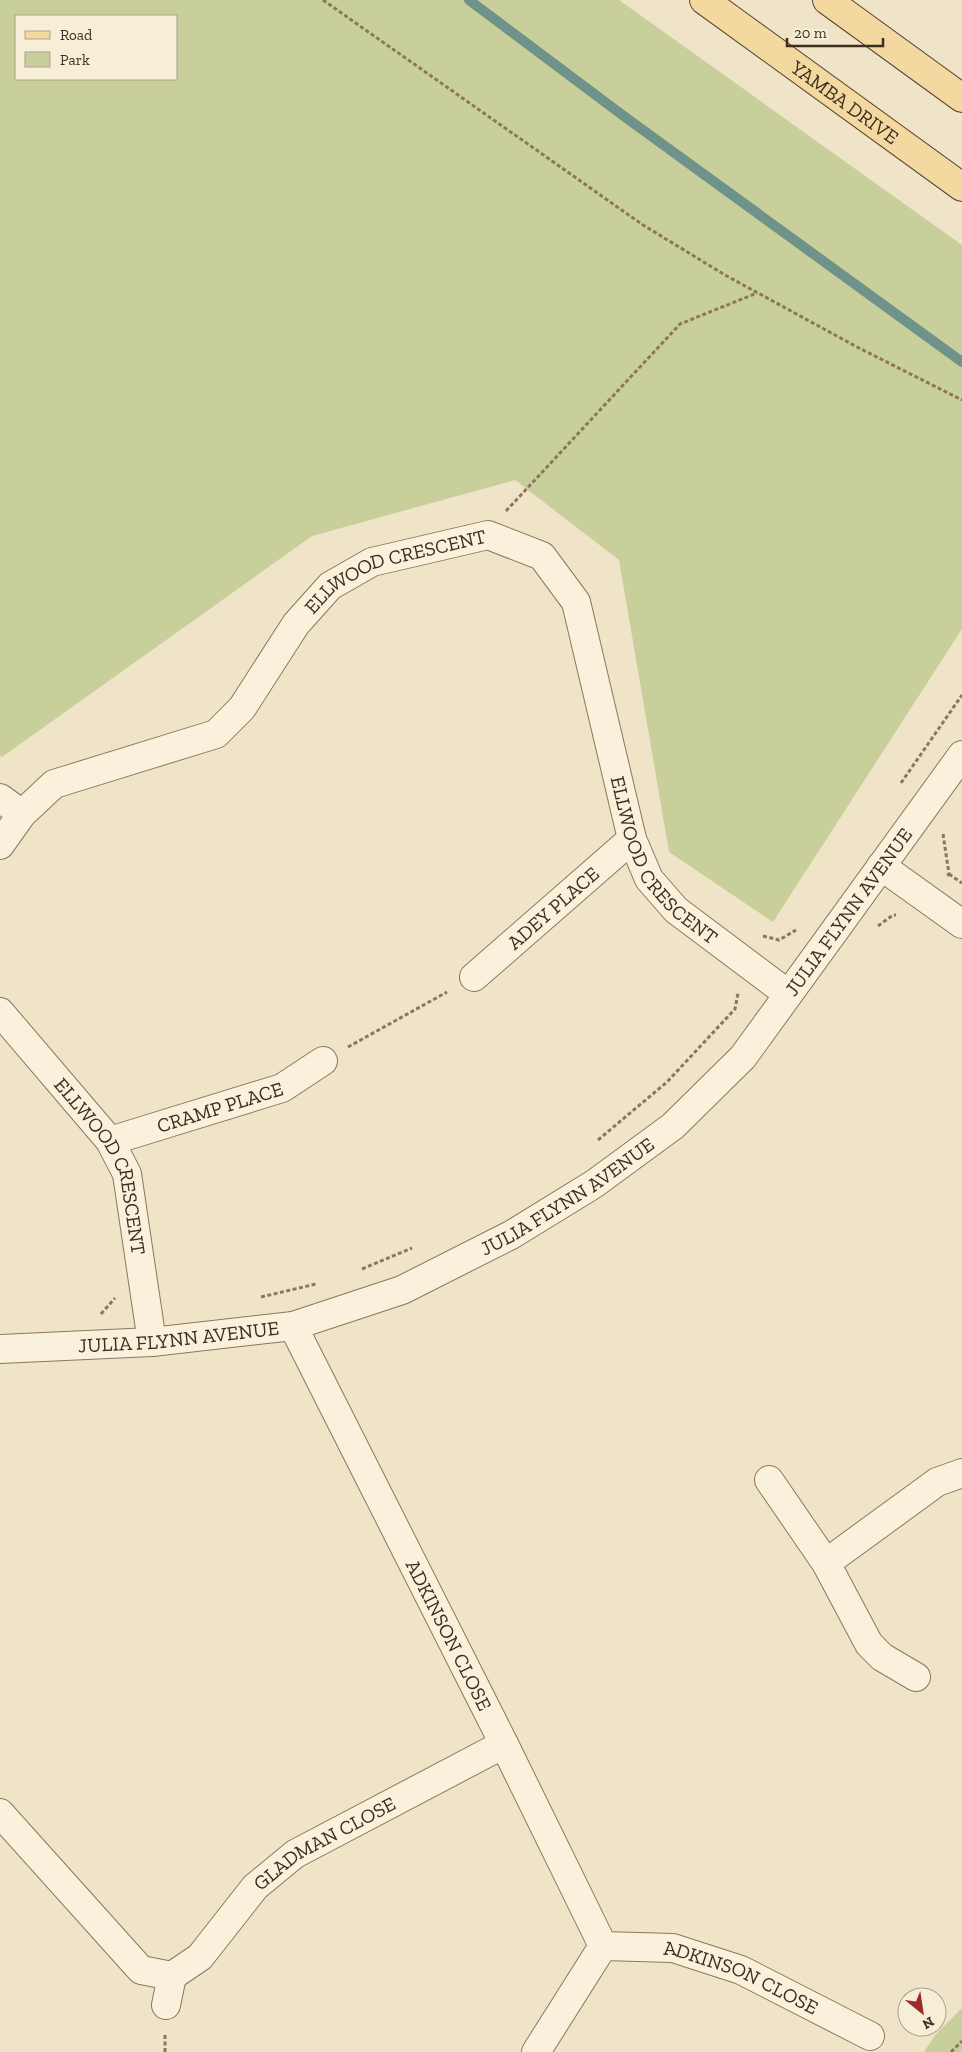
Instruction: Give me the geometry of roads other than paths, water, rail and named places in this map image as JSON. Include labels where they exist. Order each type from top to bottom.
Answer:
[{"type":"main road","name":"YAMBA DRIVE","points":[[704,0],[962,187]]},
{"type":"main road","points":[[827,0],[962,98]]},
{"type":"street","name":"ELLWOOD CRESCENT","points":[[0,845],[22,814],[54,784],[216,734],[242,708],[296,624],[330,586],[372,562],[488,535],[542,556],[576,602],[632,839],[650,879],[676,910],[788,994]]},
{"type":"street","name":"JULIA FLYNN AVENUE","points":[[0,1349],[152,1342],[293,1326],[402,1290],[511,1235],[594,1184],[673,1126],[743,1057],[962,755]]},
{"type":"street","points":[[0,798],[22,814]]},
{"type":"street","name":"ADEY PLACE","points":[[474,977],[632,839]]},
{"type":"street","points":[[881,866],[962,924]]},
{"type":"street","name":"ELLWOOD CRESCENT","points":[[0,1012],[110,1141],[127,1174],[152,1342]]},
{"type":"street","name":"CRAMP PLACE","points":[[110,1141],[282,1088],[323,1061]]},
{"type":"street","name":"ADKINSON CLOSE","points":[[293,1326],[504,1744],[603,1946],[673,1948],[741,1970],[870,2036]]},
{"type":"street","points":[[826,1563],[937,1482],[962,1473]]},
{"type":"street","points":[[769,1480],[826,1563],[869,1644],[882,1657],[916,1677]]},
{"type":"street","name":"GLADMAN CLOSE","points":[[172,1976],[200,1957],[255,1887],[295,1854],[504,1744]]},
{"type":"street","points":[[0,1813],[141,1970],[172,1976],[166,2005]]},
{"type":"street","points":[[536,2052],[603,1946]]},
{"type":"waterway","points":[[469,0],[625,117],[962,362]]}]
